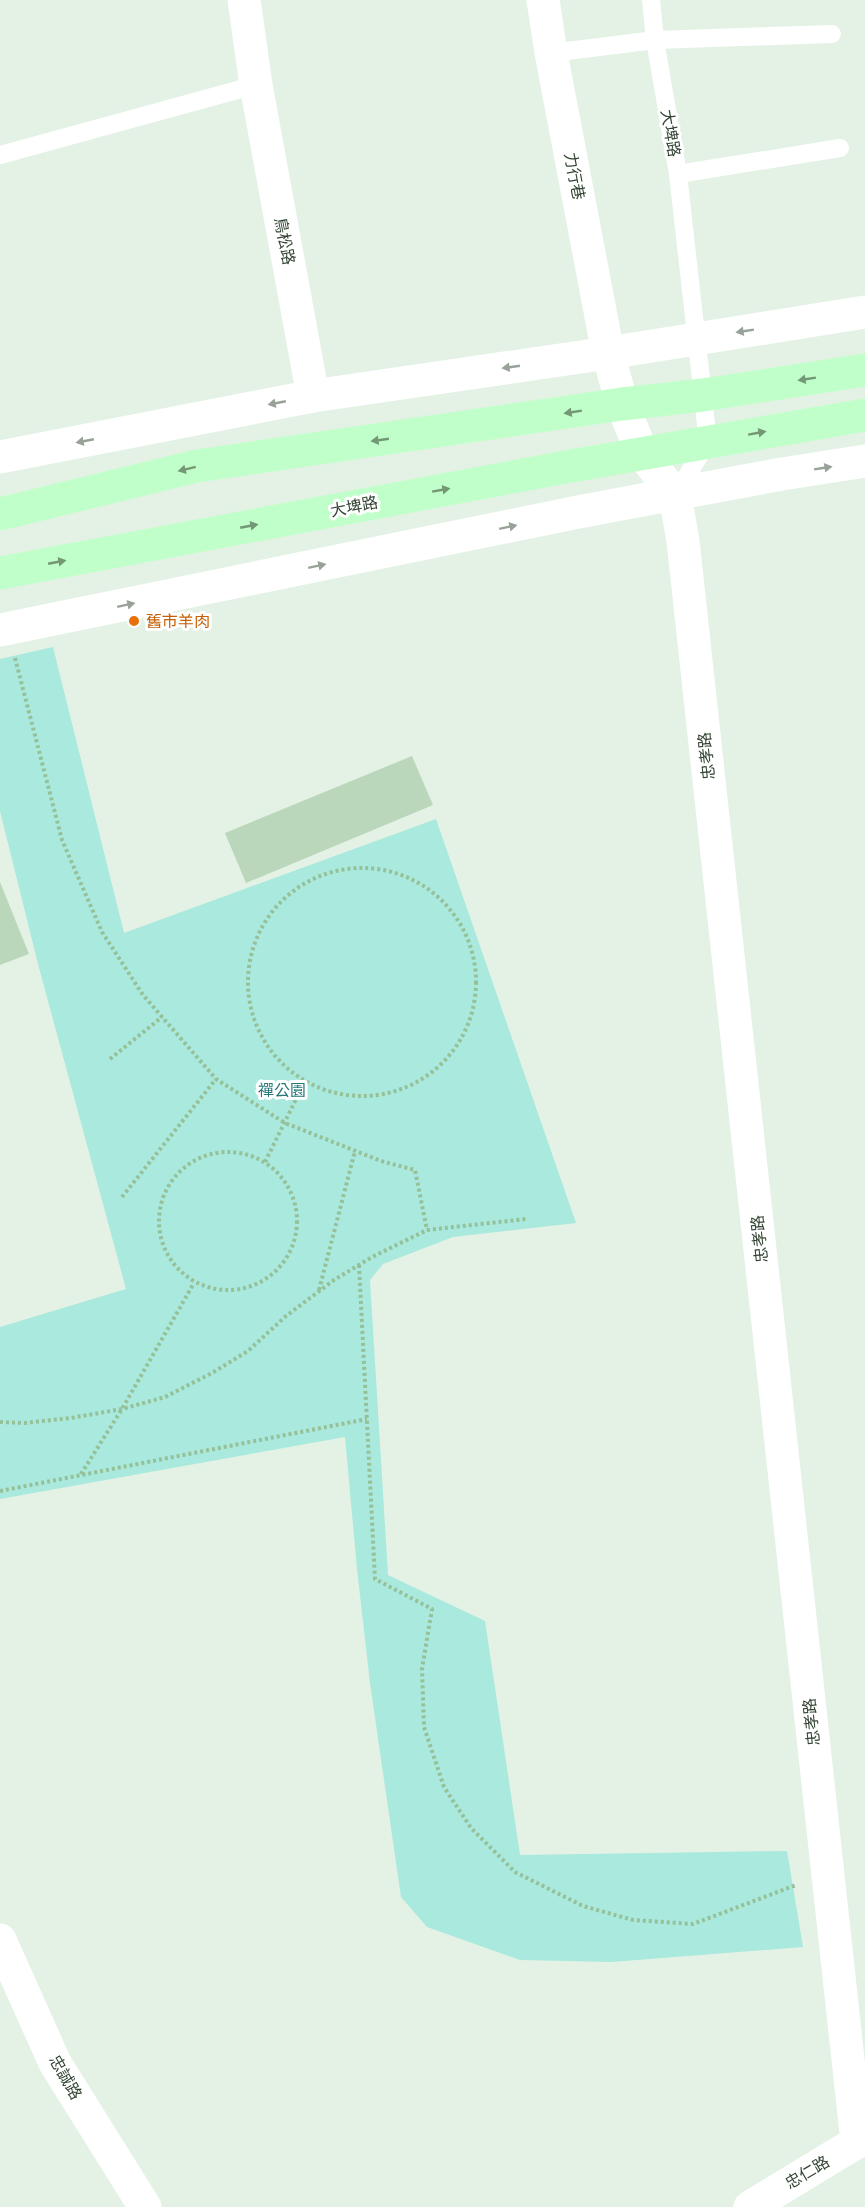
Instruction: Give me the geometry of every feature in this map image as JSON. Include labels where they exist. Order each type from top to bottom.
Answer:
[{"type":"main road","points":[[0,514],[197,466],[865,370]]},
{"type":"main road","name":"大埤路","points":[[0,573],[642,453],[865,415]]},
{"type":"street","name":"鳥松路","points":[[244,0],[256,85],[314,396]]},
{"type":"street","name":"力行巷","points":[[543,0],[608,353]]},
{"type":"street","points":[[0,457],[314,396],[865,312]]},
{"type":"street","name":"忠孝路","points":[[608,353],[622,404],[642,453],[675,495],[683,541],[828,1873],[861,2141]]},
{"type":"street","points":[[2,622],[578,512],[865,461]]},
{"type":"street","name":"忠誠路","points":[[0,1940],[56,2063],[145,2207]]},
{"type":"street","name":"忠仁路","points":[[750,2207],[861,2141]]},
{"type":"lane","name":"大埤路","points":[[651,0],[655,40],[678,174],[708,442]]},
{"type":"lane","points":[[551,53],[655,40],[832,34]]},
{"type":"lane","points":[[0,155],[256,85]]},
{"type":"lane","points":[[678,174],[840,148]]},
{"type":"lane","points":[[675,495],[708,442]]},
{"type":"path","points":[[2,622],[62,840],[102,932],[143,994],[216,1079],[285,1123],[381,1161],[415,1170],[427,1230]]},
{"type":"path","points":[[352,868],[388,871],[425,886],[454,913],[472,947],[478,987],[470,1025],[449,1058],[418,1083],[390,1093],[381,1096],[341,1095],[304,1081],[276,1058],[257,1028],[248,993],[249,970],[250,958],[263,924],[287,897],[317,877],[352,868]]},
{"type":"path","points":[[110,1059],[162,1017]]},
{"type":"path","points":[[122,1197],[216,1079]]},
{"type":"path","points":[[265,1162],[304,1081]]},
{"type":"path","points":[[319,1291],[355,1151]]},
{"type":"path","points":[[220,1152],[243,1153],[265,1162],[283,1178],[295,1199],[298,1222],[294,1246],[282,1266],[263,1282],[241,1290],[217,1290],[194,1283],[177,1269],[164,1251],[158,1230],[159,1208],[167,1187],[181,1170],[199,1158],[220,1152]]},
{"type":"path","points":[[0,1422],[24,1423],[71,1418],[122,1409],[165,1397],[248,1351],[286,1316],[359,1264],[427,1230],[526,1219]]},
{"type":"path","points":[[359,1264],[375,1579],[432,1609],[422,1669],[424,1727],[444,1787],[471,1828],[515,1872],[583,1906],[633,1920],[693,1924],[828,1873]]},
{"type":"path","points":[[80,1475],[122,1409],[194,1283]]},
{"type":"path","points":[[0,1491],[367,1419]]},
{"type":"green space","name":"禪公園","points":[[53,647],[124,933],[436,819],[576,1223],[453,1237],[383,1264],[370,1280],[388,1575],[485,1621],[520,1855],[787,1851],[803,1947],[611,1962],[520,1960],[427,1927],[401,1897],[370,1683],[345,1437],[0,1499],[0,1327],[126,1289],[38,964],[0,811],[0,659]]},
{"type":"building","points":[[412,756],[433,805],[246,883],[225,833]]},
{"type":"building","points":[[0,882],[29,954],[0,965]]},
{"type":"place","name":"舊市羊肉","points":[[134,621]]}]
